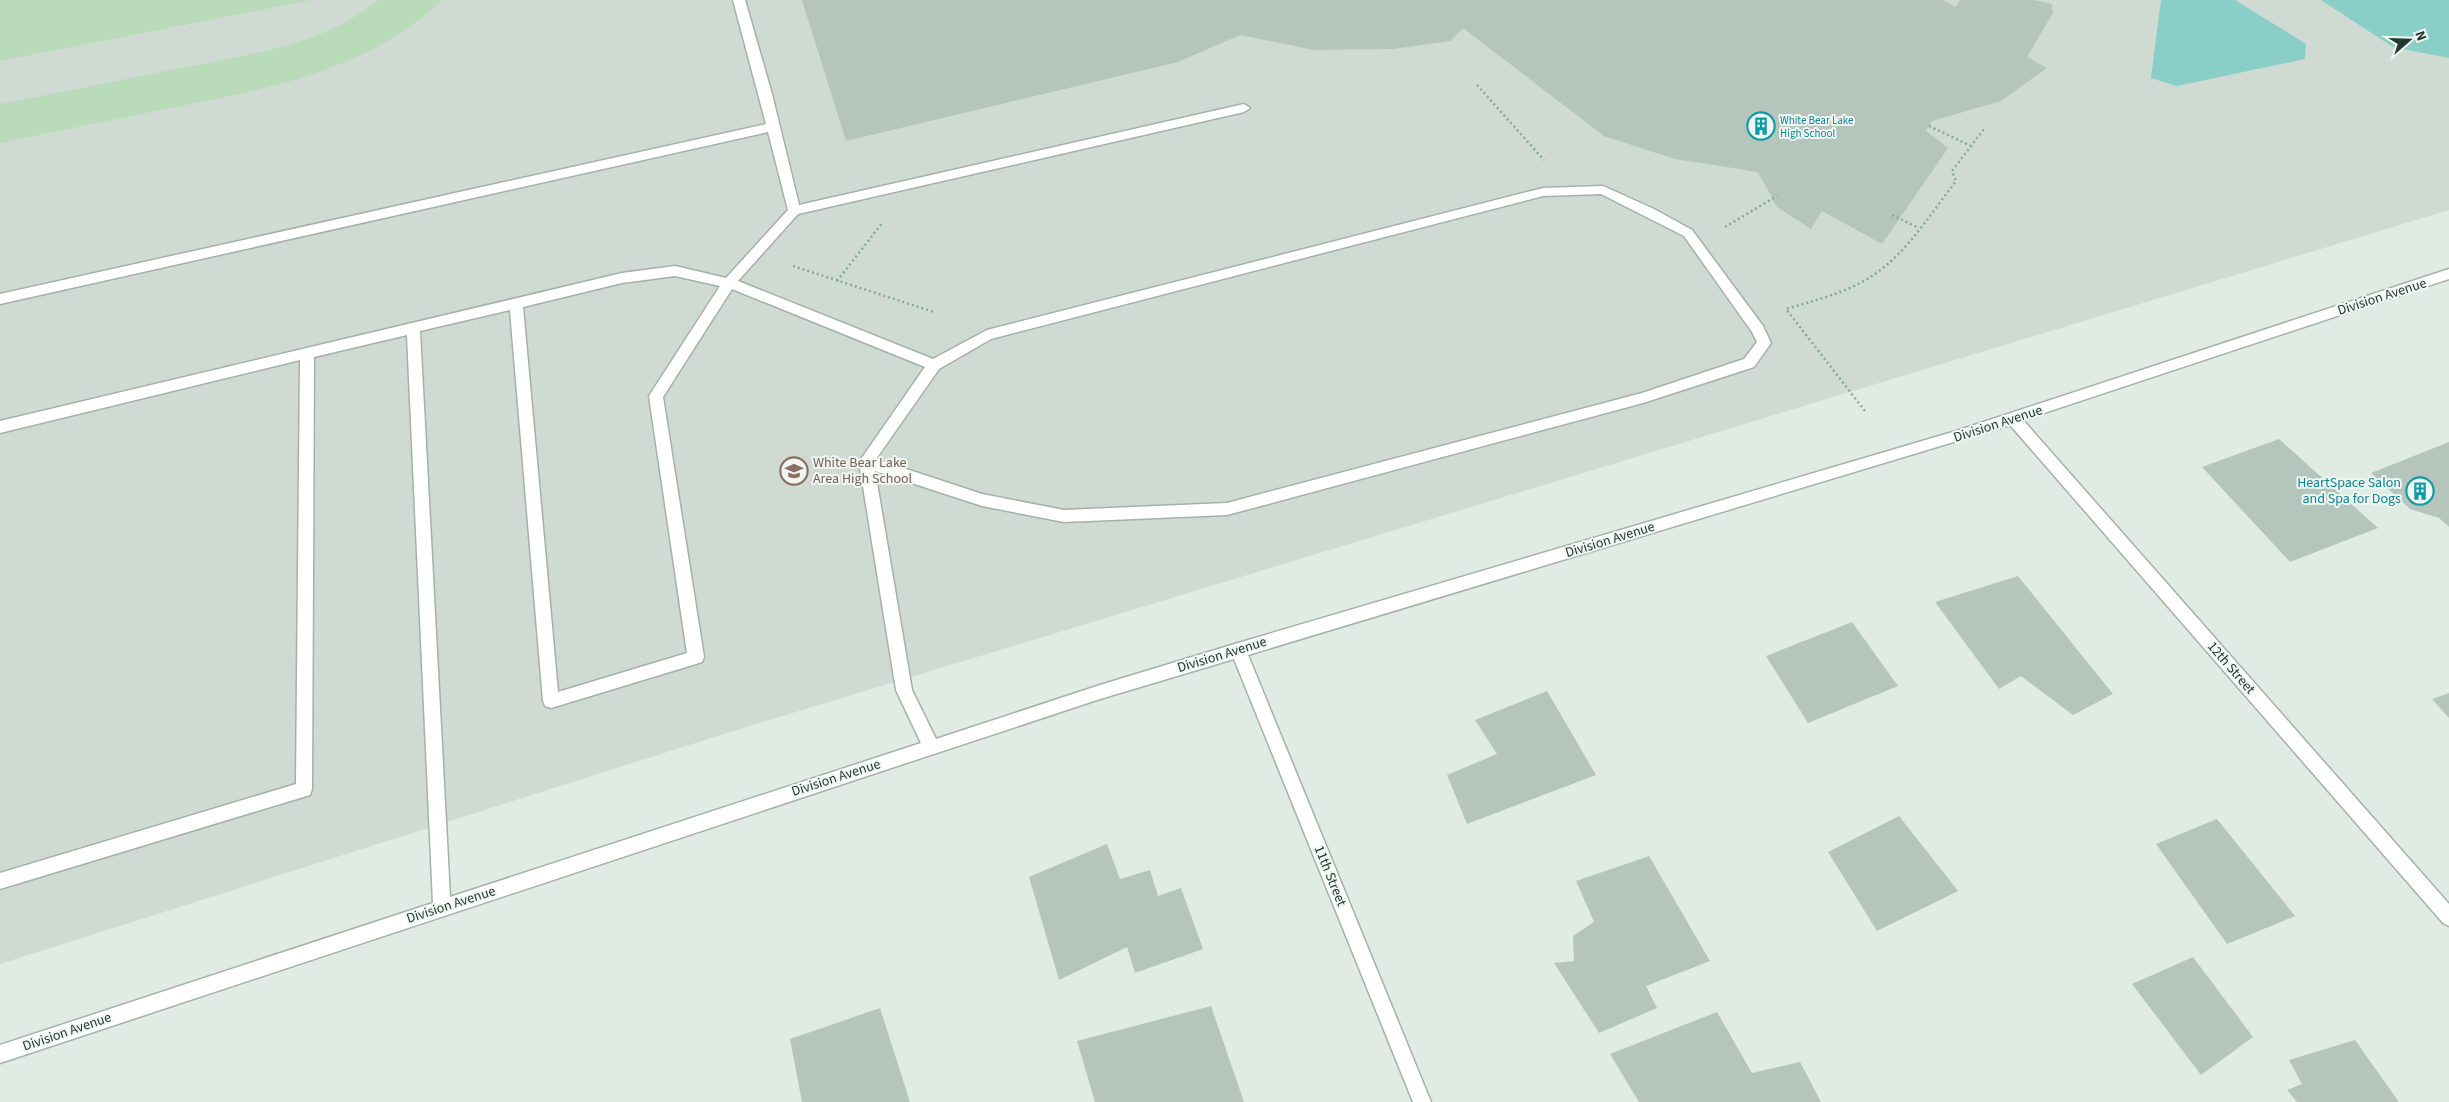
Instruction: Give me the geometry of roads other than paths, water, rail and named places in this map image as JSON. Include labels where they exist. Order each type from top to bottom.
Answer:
[{"type":"street","points":[[739,0],[766,94],[794,210]]},
{"type":"street","points":[[516,303],[551,701],[696,657],[656,396],[729,283],[794,210],[1244,108]]},
{"type":"street","points":[[0,299],[773,127]]},
{"type":"street","points":[[866,462],[982,500],[1064,516],[1227,510],[1643,398],[1749,363],[1764,343],[1758,330],[1688,233],[1650,212],[1603,190],[1543,192],[1060,314],[987,335],[934,365],[866,462],[904,690],[931,746]]},
{"type":"street","points":[[0,427],[622,278],[675,271],[729,283],[934,365]]},
{"type":"street","name":"Division Avenue","points":[[0,1054],[931,746],[1238,650],[2014,419],[2449,274]]},
{"type":"street","points":[[413,328],[442,908]]},
{"type":"street","points":[[0,882],[304,789],[307,354]]},
{"type":"street","name":"12th Street","points":[[2014,419],[2449,917]]},
{"type":"street","name":"11th Street","points":[[1238,650],[1422,1102]]},
{"type":"water","points":[[2161,0],[2235,0],[2306,44],[2305,59],[2177,86],[2151,78]]},
{"type":"water","points":[[2321,0],[2449,0],[2449,58],[2393,47]]},
{"type":"place","name":"White Bear Lake High School","points":[[1761,126]]},
{"type":"place","name":"White Bear Lake Area High School","points":[[794,471]]},
{"type":"place","name":"HeartSpace Salon and Spa for Dogs","points":[[2420,491]]}]
